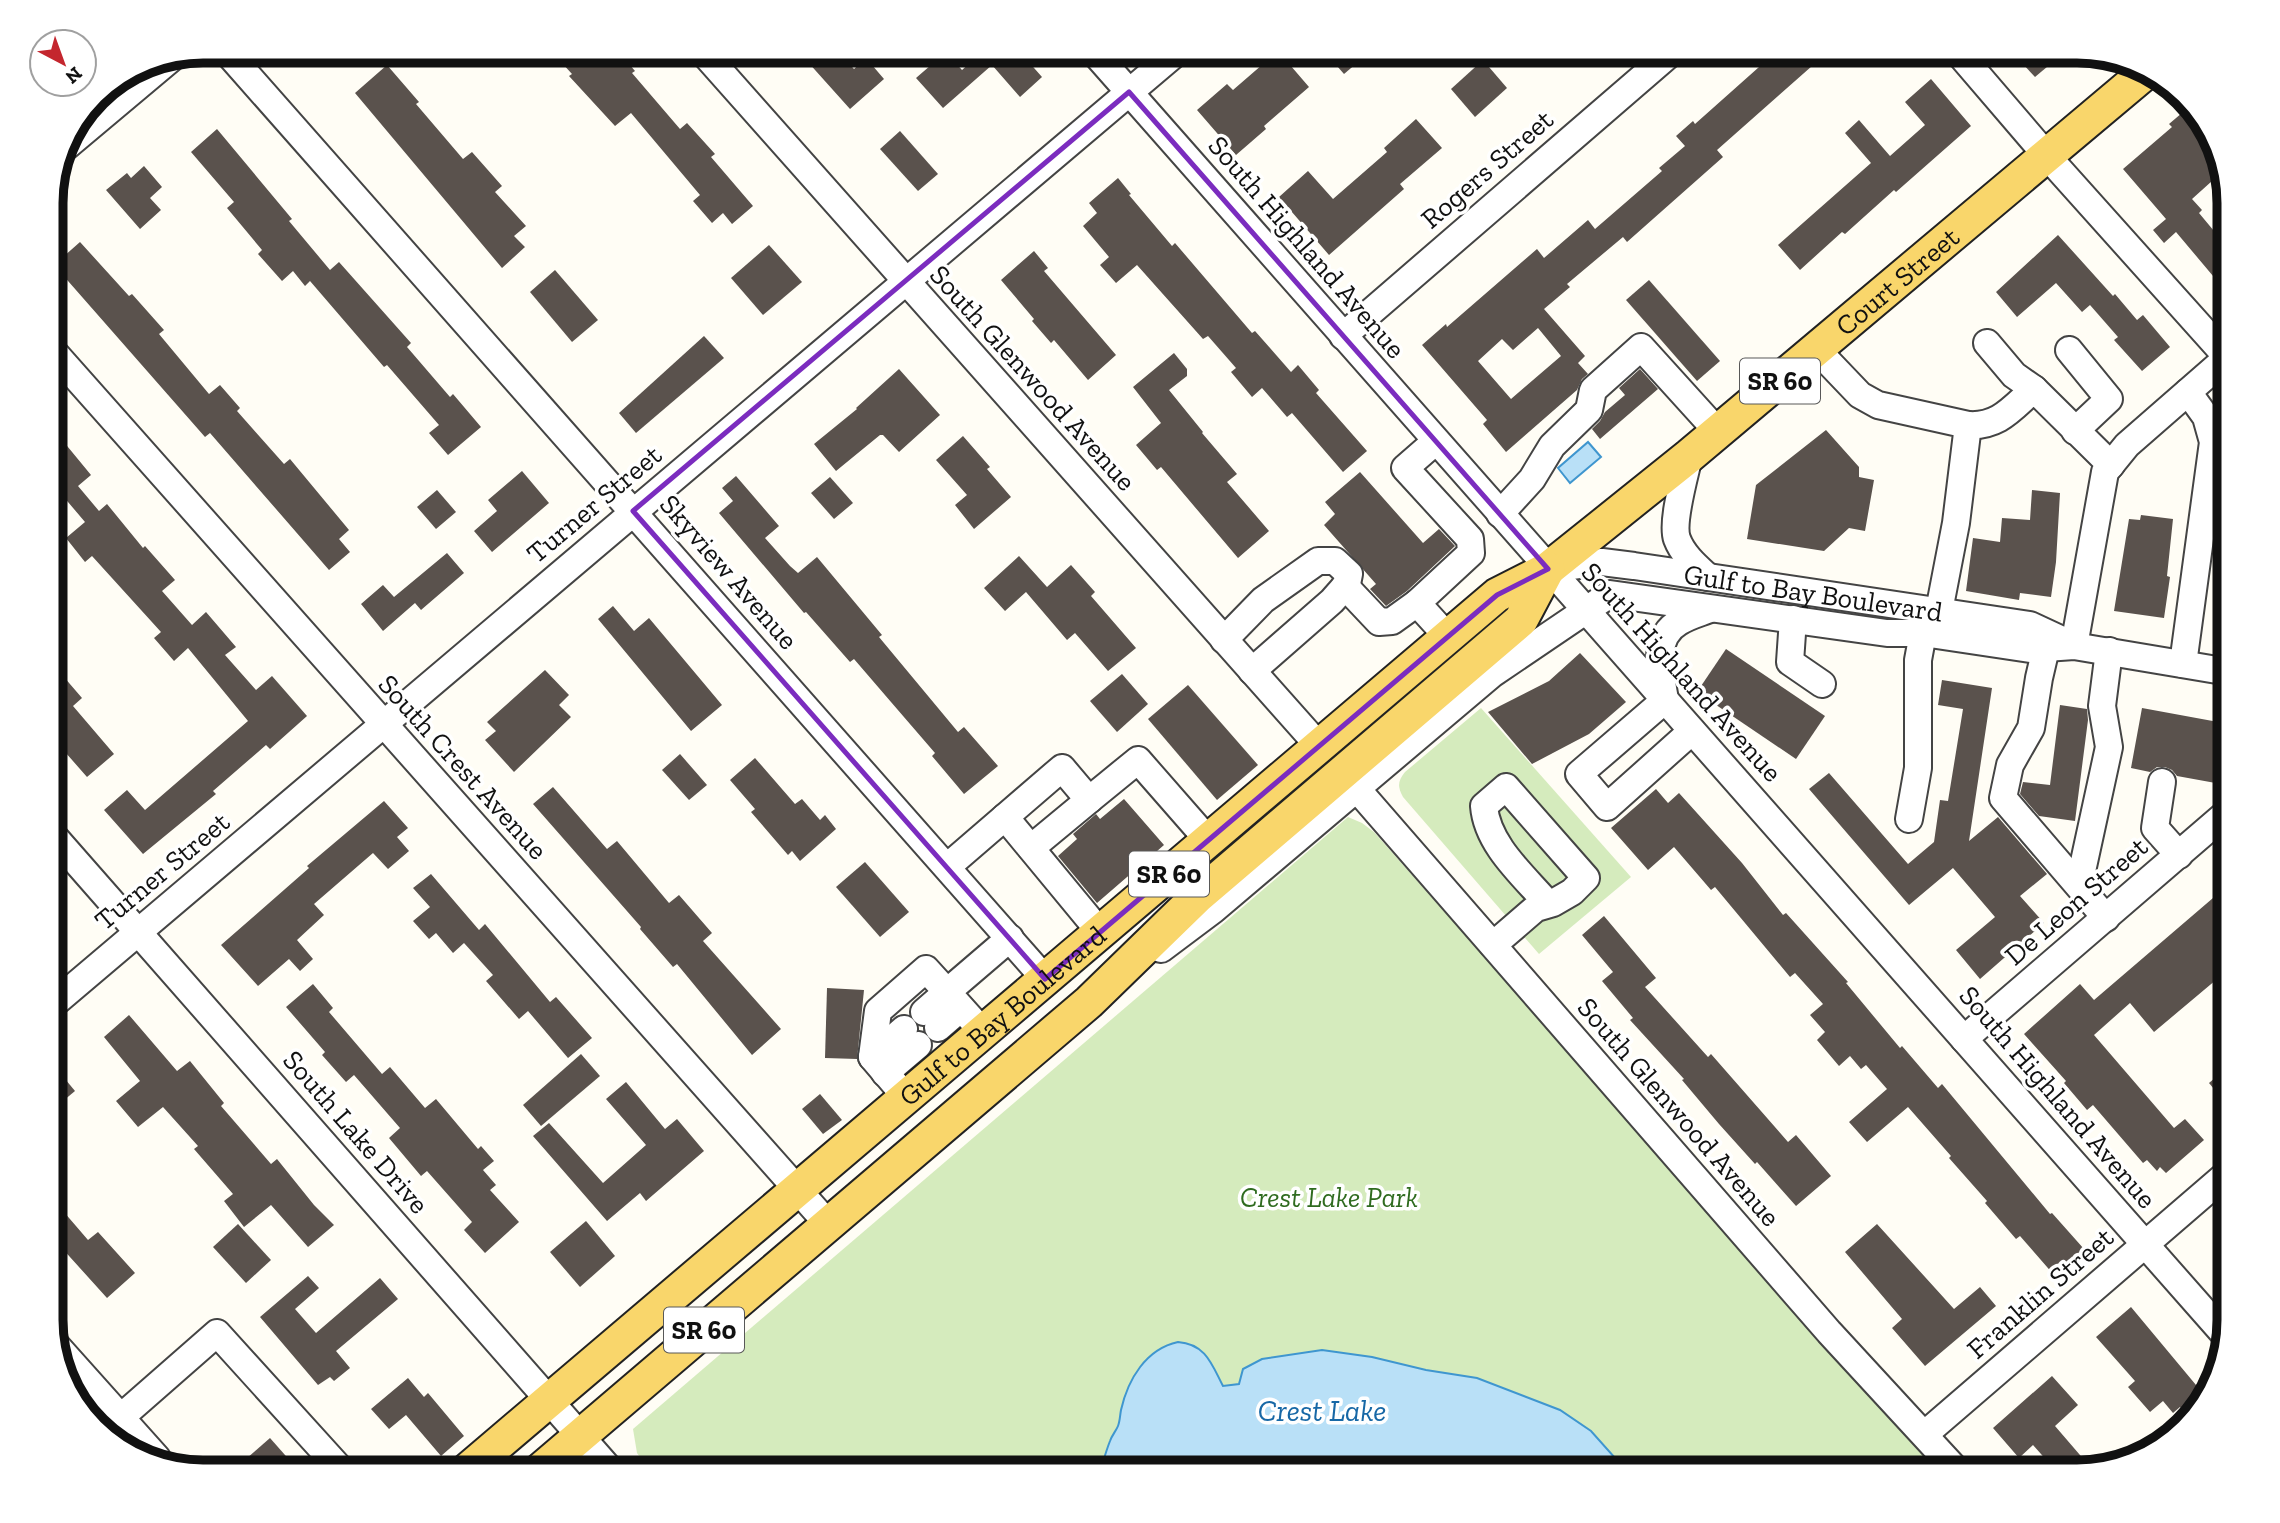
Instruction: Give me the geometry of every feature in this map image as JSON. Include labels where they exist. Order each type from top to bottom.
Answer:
[{"type":"main road","name":"Court Street","points":[[1548,569],[1817,350],[2140,77]]},
{"type":"main road","name":"Gulf to Bay Boulevard","points":[[479,1460],[797,1190],[888,1076],[963,1011],[1045,979],[1496,595],[1548,569]]},
{"type":"main road","name":"Gulf to Bay Boulevard","points":[[552,1460],[1089,1002],[1198,896],[1521,620],[1548,569]]},
{"type":"main road","points":[[977,1098],[997,1055],[1040,1017],[1048,999],[1045,979]]},
{"type":"street","name":"Skyview Avenue","points":[[237,63],[1045,979]]},
{"type":"street","name":"South Glenwood Avenue","points":[[713,63],[1319,746]]},
{"type":"street","name":"South Highland Avenue","points":[[1104,63],[2217,1325]]},
{"type":"street","name":"Turner Street","points":[[63,996],[1164,63]]},
{"type":"street","name":"Rogers Street","points":[[1343,335],[1659,63]]},
{"type":"street","points":[[1968,63],[2047,156],[2217,344]]},
{"type":"street","points":[[82,133],[155,72]]},
{"type":"street","points":[[1987,343],[2014,374],[2034,389],[2111,465]]},
{"type":"street","points":[[1500,514],[1532,479],[1552,446],[1589,410],[1593,390],[1641,347],[1718,432]]},
{"type":"street","points":[[1817,350],[1860,395],[1878,405],[1968,425],[1982,426],[1998,421],[2034,389]]},
{"type":"street","points":[[2068,350],[2109,399],[2075,431]]},
{"type":"street","name":"South Crest Avenue","points":[[63,363],[828,1224]]},
{"type":"street","points":[[2074,646],[2105,472],[2127,445],[2217,367]]},
{"type":"street","points":[[2183,664],[2213,442],[2206,417],[2188,391]]},
{"type":"street","points":[[1939,611],[1956,523],[1968,425]]},
{"type":"street","points":[[1345,586],[1379,622],[1392,621],[1471,553],[1470,539],[1405,468],[1436,441]]},
{"type":"street","points":[[1689,456],[1678,502],[1675,536],[1691,562],[1709,577]]},
{"type":"street","points":[[1224,640],[1263,600],[1318,561],[1335,561],[1349,574],[1345,586],[1332,601],[1252,671]]},
{"type":"street","name":"Gulf to Bay Boulevard","points":[[1548,569],[1602,562],[1709,577],[2030,625],[2074,646]]},
{"type":"street","name":"Gulf to Bay Boulevard","points":[[1089,1002],[1213,910],[1492,674],[1609,594],[1887,633],[1923,633],[2030,649],[2074,646],[2217,670]]},
{"type":"street","points":[[1416,603],[1448,637]]},
{"type":"street","points":[[1692,731],[1607,807],[1579,774],[1665,700],[1659,658],[1665,637],[1676,623],[1710,608]]},
{"type":"street","points":[[1793,619],[1790,662],[1822,684]]},
{"type":"street","points":[[1909,819],[1917,768],[1918,660],[1923,633]]},
{"type":"street","points":[[2046,648],[2031,729],[2010,765],[2003,798],[2106,918]]},
{"type":"street","points":[[2079,885],[2109,747],[2102,706],[2109,651]]},
{"type":"street","points":[[1031,848],[1138,760],[1208,840]]},
{"type":"street","points":[[947,867],[1062,768],[1089,800]]},
{"type":"street","points":[[2162,782],[2155,828],[2179,855]]},
{"type":"street","points":[[1493,945],[1535,908],[1548,904],[1572,892],[1586,878],[1506,787],[1484,806],[1485,819],[1499,848],[1548,904]]},
{"type":"street","name":"South Glenwood Avenue","points":[[1357,789],[1829,1332],[1948,1460]]},
{"type":"street","points":[[1005,817],[1100,932]]},
{"type":"street","name":"De Leon Street","points":[[1965,1039],[2217,822]]},
{"type":"street","points":[[1514,865],[1548,835]]},
{"type":"street","name":"South Lake Drive","points":[[63,848],[601,1460]]},
{"type":"street","points":[[888,1076],[921,1028],[963,1011],[1010,938]]},
{"type":"street","points":[[888,1076],[878,1010],[926,969],[963,1011]]},
{"type":"street","name":"Franklin Street","points":[[1925,1434],[2217,1182]]},
{"type":"street","points":[[120,1418],[216,1333],[332,1460]]},
{"type":"street","points":[[70,1361],[148,1449]]},
{"type":"highlighted area","points":[[1129,92],[1548,569],[1497,595],[1045,979],[633,511]]},
{"type":"green space","points":[[1481,708],[1631,877],[1539,954],[1403,797],[1399,787],[1405,772]]},
{"type":"green space","name":"Crest Lake Park","points":[[1348,817],[1374,832],[1930,1460],[642,1460],[637,1453],[633,1429]]},
{"type":"water","points":[[1588,442],[1601,457],[1570,483],[1558,468]]},
{"type":"water","name":"Crest Lake","points":[[1178,1342],[1202,1351],[1223,1386],[1239,1384],[1243,1369],[1262,1359],[1322,1350],[1477,1378],[1560,1410],[1591,1431],[1618,1460],[1104,1460],[1119,1424],[1128,1387],[1148,1358]]},
{"type":"building","points":[[562,63],[628,63],[635,71],[632,73],[680,129],[687,123],[715,154],[711,157],[753,206],[732,224],[723,213],[712,223],[693,201],[700,195],[631,113],[615,126],[569,76],[572,74]]},
{"type":"building","points":[[809,63],[848,63],[854,69],[861,63],[870,63],[884,79],[850,109]]},
{"type":"building","points":[[933,63],[956,63],[962,70],[970,63],[1030,63],[1042,77],[1020,97],[992,65],[943,108],[916,78]]},
{"type":"building","points":[[1264,63],[1288,63],[1309,87],[1264,126],[1266,129],[1236,155],[1197,110],[1227,84],[1233,90]]},
{"type":"building","points":[[1334,63],[1357,63],[1344,74]]},
{"type":"building","points":[[1480,63],[1486,63],[1507,88],[1475,117],[1451,89]]},
{"type":"building","points":[[1764,63],[1815,63],[1717,150],[1723,157],[1627,242],[1623,237],[1567,284],[1570,287],[1544,309],[1585,356],[1578,363],[1588,374],[1582,379],[1577,390],[1506,452],[1483,424],[1487,420],[1422,345],[1446,324],[1447,327],[1537,249],[1544,258],[1588,220],[1595,229],[1662,171],[1659,168],[1685,146],[1676,136],[1693,121],[1695,124]],"holes":[[[1538,328],[1561,356],[1511,399],[1478,361],[1502,339],[1513,350]]]},
{"type":"building","points":[[2022,63],[2052,63],[2035,77]]},
{"type":"building","points":[[387,65],[463,159],[472,152],[502,186],[495,192],[526,226],[514,236],[525,247],[502,268],[355,93]]},
{"type":"building","points":[[1931,79],[1971,126],[1896,192],[1894,190],[1845,234],[1842,232],[1800,270],[1778,245],[1871,163],[1845,133],[1859,120],[1890,156],[1925,125],[1905,102]]},
{"type":"building","points":[[2183,112],[2203,141],[2210,158],[2215,179],[2192,199],[2202,210],[2199,213],[2217,235],[2217,281],[2176,232],[2164,243],[2153,230],[2166,219],[2123,169],[2172,127],[2169,124]]},
{"type":"building","points":[[1416,119],[1442,148],[1400,184],[1404,189],[1329,255],[1279,197],[1308,171],[1333,199],[1387,152],[1384,148]]},
{"type":"building","points":[[217,129],[292,219],[289,221],[330,270],[339,262],[411,343],[407,347],[450,397],[453,394],[481,427],[448,455],[429,433],[439,425],[387,365],[384,367],[310,281],[305,286],[293,271],[282,281],[258,254],[262,250],[227,208],[234,202],[191,152]]},
{"type":"building","points":[[900,131],[938,174],[918,191],[880,149]]},
{"type":"building","points":[[144,166],[162,187],[150,198],[161,210],[140,229],[106,190],[127,173],[131,178]]},
{"type":"building","points":[[1118,178],[1172,246],[1175,243],[1252,333],[1255,331],[1291,372],[1298,365],[1319,390],[1316,393],[1367,451],[1343,472],[1292,413],[1287,417],[1262,388],[1252,397],[1231,372],[1236,368],[1208,336],[1203,339],[1137,265],[1116,283],[1100,265],[1109,257],[1083,226],[1097,213],[1089,203]]},
{"type":"building","points":[[2058,235],[2137,320],[2143,315],[2170,347],[2142,371],[2114,340],[2118,337],[2090,305],[2082,312],[2056,283],[2017,317],[1996,292]]},
{"type":"building","points":[[80,242],[129,296],[132,294],[164,330],[159,334],[209,394],[220,385],[240,408],[237,411],[284,464],[290,459],[349,530],[339,539],[350,552],[329,570],[210,433],[205,437],[63,275],[63,257]]},
{"type":"building","points":[[769,245],[802,282],[763,315],[731,278]]},
{"type":"building","points":[[1034,251],[1048,268],[1044,271],[1116,355],[1088,380],[1054,340],[1051,343],[1001,280]]},
{"type":"building","points":[[555,270],[598,320],[572,342],[530,292]]},
{"type":"building","points":[[1649,280],[1720,361],[1697,381],[1626,300]]},
{"type":"building","points":[[704,336],[724,358],[636,433],[619,413]]},
{"type":"building","points":[[1174,353],[1187,369],[1187,376],[1169,390],[1237,474],[1227,482],[1269,531],[1238,558],[1161,467],[1157,470],[1136,445],[1161,423],[1133,387]]},
{"type":"building","points":[[899,369],[940,415],[899,452],[880,435],[836,471],[814,444],[857,409]]},
{"type":"building","points":[[1640,369],[1658,389],[1600,439],[1592,429],[1605,412],[1625,395],[1619,388]]},
{"type":"building","points":[[1826,430],[1859,467],[1859,477],[1874,480],[1865,531],[1849,528],[1824,551],[1747,539],[1756,485]]},
{"type":"building","points":[[963,436],[1011,497],[974,529],[955,505],[967,495],[936,460]]},
{"type":"building","points":[[63,441],[91,475],[78,486],[99,511],[107,504],[143,548],[145,546],[175,580],[162,591],[192,625],[206,612],[236,647],[225,655],[256,690],[272,676],[307,716],[270,749],[266,745],[213,791],[216,794],[143,854],[104,810],[127,790],[145,810],[248,721],[188,648],[174,661],[154,638],[161,632],[92,556],[85,562],[66,538],[85,522],[63,496]]},
{"type":"building","points":[[522,471],[549,503],[492,552],[474,531],[497,511],[488,500]]},
{"type":"building","points":[[1360,472],[1423,543],[1439,529],[1455,546],[1407,591],[1386,606],[1370,589],[1376,584],[1324,525],[1335,514],[1325,502]]},
{"type":"building","points":[[736,476],[779,526],[765,538],[790,566],[798,573],[817,557],[958,732],[964,727],[998,766],[964,794],[932,756],[935,753],[854,659],[850,662],[806,612],[804,613],[719,513],[733,501],[722,488]]},
{"type":"building","points":[[830,477],[853,503],[834,519],[811,493]]},
{"type":"building","points":[[437,490],[456,512],[436,529],[417,507]]},
{"type":"building","points":[[2032,490],[2060,493],[2051,597],[2020,593],[2019,600],[1966,591],[1973,538],[2000,542],[2002,518],[2030,520]]},
{"type":"building","points":[[2141,515],[2173,519],[2167,576],[2170,577],[2164,618],[2114,611],[2129,519],[2140,520]]},
{"type":"building","points":[[447,553],[464,573],[421,610],[415,603],[383,631],[361,604],[383,585],[394,597]]},
{"type":"building","points":[[1019,556],[1047,587],[1071,565],[1095,592],[1091,596],[1136,648],[1108,671],[1075,633],[1067,640],[1026,592],[1005,611],[984,588]]},
{"type":"building","points":[[613,606],[634,631],[649,618],[722,705],[691,731],[598,619]]},
{"type":"building","points":[[1726,649],[1825,716],[1796,759],[1697,692]]},
{"type":"building","points":[[1580,653],[1626,702],[1589,734],[1532,764],[1488,712],[1549,681]]},
{"type":"building","points":[[545,670],[569,695],[559,705],[571,717],[514,772],[485,740],[496,731],[487,722]]},
{"type":"building","points":[[1122,674],[1148,704],[1117,732],[1090,701]]},
{"type":"building","points":[[63,676],[82,698],[73,706],[114,754],[87,777],[63,750]]},
{"type":"building","points":[[1942,680],[1992,688],[1969,841],[1998,817],[2047,874],[2020,896],[2044,923],[1980,979],[1956,950],[1995,917],[1953,868],[1909,905],[1809,789],[1829,773],[1908,864],[1934,842],[1940,800],[1948,801],[1963,709],[1938,705]]},
{"type":"building","points":[[1188,685],[1258,765],[1217,800],[1148,719]]},
{"type":"building","points":[[2060,705],[2087,709],[2088,720],[2075,821],[2039,816],[2020,794],[2023,782],[2050,785]]},
{"type":"building","points":[[2142,708],[2217,722],[2217,783],[2177,776],[2165,767],[2157,767],[2150,772],[2131,768]]},
{"type":"building","points":[[680,754],[707,785],[689,800],[662,770]]},
{"type":"building","points":[[755,758],[795,804],[802,799],[820,820],[825,815],[836,829],[800,861],[792,851],[788,855],[751,812],[755,809],[730,780]]},
{"type":"building","points":[[553,787],[607,849],[617,841],[669,903],[679,895],[712,933],[703,941],[781,1029],[752,1055],[677,964],[673,967],[533,804]]},
{"type":"building","points":[[1656,789],[1668,803],[1679,793],[1742,863],[1783,915],[1786,913],[1848,982],[1846,983],[1900,1048],[1902,1046],[1938,1088],[1942,1084],[2050,1214],[2052,1213],[2084,1249],[2054,1275],[2020,1236],[2016,1239],[1949,1158],[1951,1156],[1908,1107],[1867,1142],[1849,1122],[1887,1089],[1866,1065],[1861,1069],[1850,1056],[1839,1066],[1817,1040],[1825,1032],[1810,1015],[1823,1004],[1795,973],[1790,977],[1715,887],[1711,890],[1674,847],[1648,870],[1611,828]]},
{"type":"building","points":[[1124,799],[1164,845],[1097,903],[1058,856],[1077,839],[1073,834],[1096,814],[1100,819]]},
{"type":"building","points":[[384,801],[408,828],[397,837],[409,851],[388,869],[373,853],[314,904],[324,915],[297,940],[313,959],[300,971],[289,959],[258,986],[221,945],[309,868],[307,866]]},
{"type":"building","points":[[865,862],[909,912],[880,937],[836,887]]},
{"type":"building","points":[[431,874],[479,930],[485,924],[550,1002],[556,997],[592,1038],[568,1058],[528,1011],[519,1019],[486,981],[493,975],[464,943],[453,953],[436,933],[429,939],[413,921],[430,907],[413,888]]},
{"type":"building","points":[[2213,898],[2217,898],[2217,979],[2154,1032],[2130,1003],[2094,1035],[2174,1128],[2185,1119],[2204,1140],[2166,1173],[2160,1167],[2157,1171],[2147,1160],[2143,1163],[2093,1105],[2087,1110],[2064,1083],[2066,1081],[2024,1034],[2080,984],[2094,1000]]},
{"type":"building","points":[[1604,916],[1656,978],[1645,987],[1708,1057],[1711,1054],[1788,1142],[1796,1135],[1831,1176],[1796,1206],[1719,1124],[1682,1080],[1684,1079],[1630,1020],[1633,1018],[1602,981],[1613,972],[1582,935]]},
{"type":"building","points":[[313,984],[333,1008],[329,1012],[382,1074],[390,1067],[425,1108],[436,1099],[478,1149],[481,1146],[494,1161],[483,1170],[496,1185],[490,1190],[519,1222],[485,1253],[464,1230],[472,1222],[427,1171],[421,1176],[389,1138],[400,1128],[354,1075],[346,1082],[322,1055],[325,1052],[286,1007]]},
{"type":"building","points":[[827,988],[864,990],[857,1059],[825,1058]]},
{"type":"building","points":[[129,1015],[177,1071],[190,1061],[224,1103],[221,1106],[271,1164],[277,1159],[334,1225],[308,1247],[271,1205],[244,1227],[224,1201],[233,1194],[194,1149],[198,1146],[163,1107],[138,1127],[116,1101],[140,1081],[104,1037]]},
{"type":"building","points":[[581,1054],[600,1076],[541,1126],[523,1105]]},
{"type":"building","points":[[63,1076],[75,1091],[63,1101]]},
{"type":"building","points":[[2217,1076],[2217,1093],[2209,1083]]},
{"type":"building","points":[[626,1082],[665,1129],[677,1119],[704,1151],[646,1201],[640,1193],[607,1221],[533,1136],[549,1123],[603,1183],[646,1145],[606,1099]]},
{"type":"building","points":[[820,1094],[842,1120],[823,1134],[802,1109]]},
{"type":"building","points":[[63,1211],[88,1240],[98,1232],[135,1273],[107,1298],[63,1249]]},
{"type":"building","points":[[586,1221],[615,1256],[580,1287],[550,1252]]},
{"type":"building","points":[[238,1224],[271,1260],[246,1283],[213,1247]]},
{"type":"building","points":[[1877,1224],[1954,1309],[1980,1287],[1996,1306],[1925,1366],[1892,1328],[1902,1319],[1845,1252]]},
{"type":"building","points":[[308,1276],[319,1288],[295,1309],[316,1333],[380,1278],[398,1299],[336,1351],[350,1368],[334,1381],[330,1377],[318,1385],[260,1317]]},
{"type":"building","points":[[2131,1307],[2199,1389],[2183,1411],[2180,1407],[2173,1413],[2163,1401],[2150,1412],[2128,1387],[2135,1381],[2096,1337]]},
{"type":"building","points":[[2052,1376],[2078,1405],[2055,1426],[2084,1460],[2046,1460],[2033,1445],[2019,1458],[1993,1428]]},
{"type":"building","points":[[408,1378],[424,1397],[428,1393],[464,1436],[441,1456],[406,1415],[389,1429],[371,1409]]},
{"type":"building","points":[[270,1438],[289,1460],[245,1460]]}]
